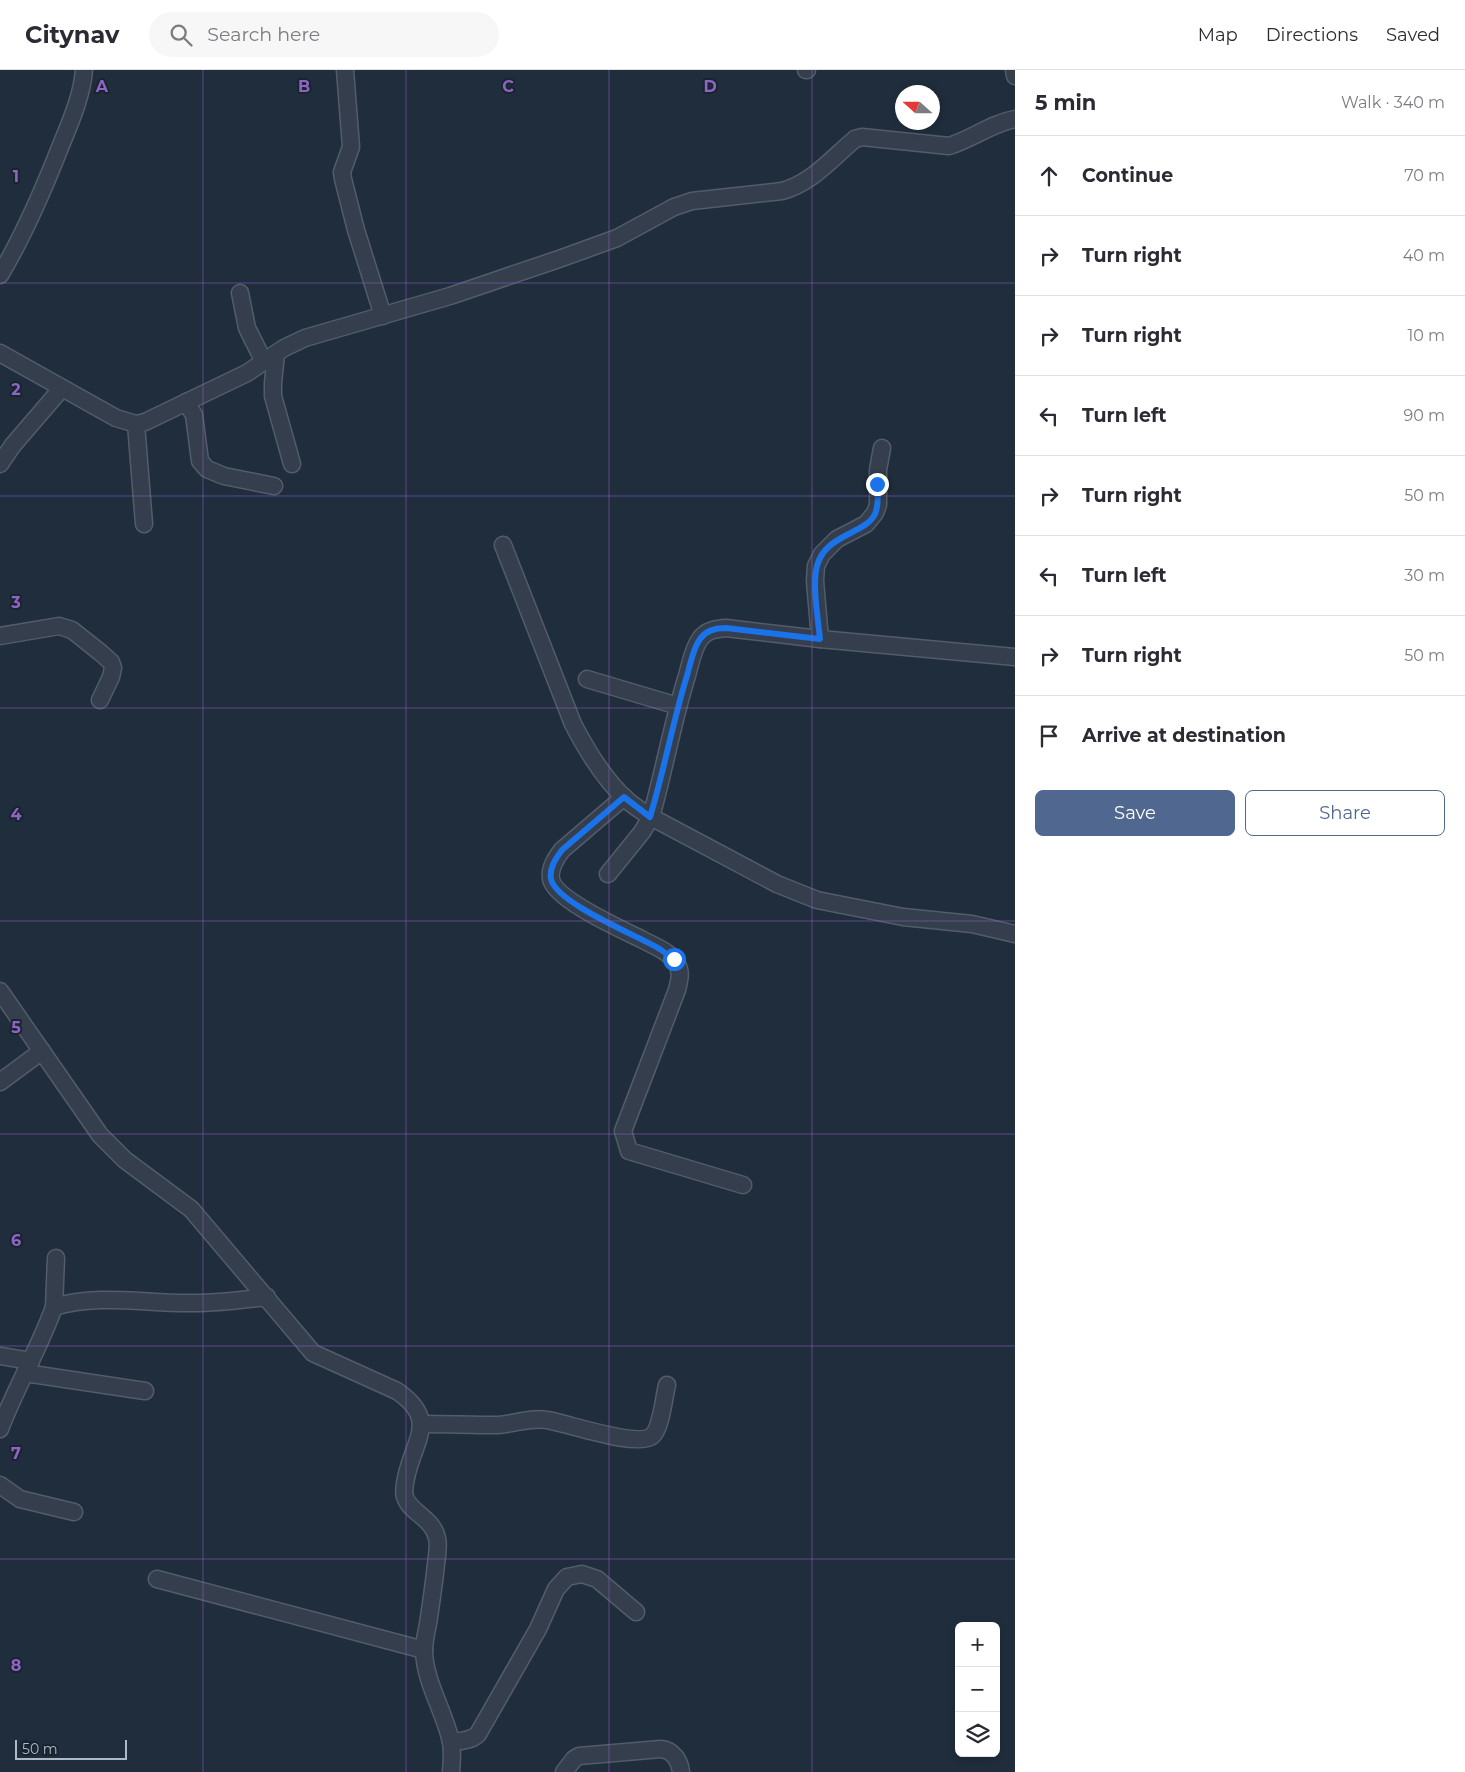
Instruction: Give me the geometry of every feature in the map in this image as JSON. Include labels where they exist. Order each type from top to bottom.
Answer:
[{"type":"street","points":[[0,274],[30,221],[39,200],[70,122],[84,78],[84,70]]},
{"type":"street","points":[[345,70],[351,147],[342,172],[343,179],[356,230],[383,316]]},
{"type":"street","points":[[1014,70],[1015,76]]},
{"type":"street","points":[[0,352],[116,418],[136,424],[145,422],[246,373],[305,338],[450,296],[617,238],[674,207],[692,201],[795,188],[815,176],[854,140],[872,138],[950,146],[962,142],[998,123],[1015,119]]},
{"type":"street","points":[[240,293],[248,328],[270,358],[273,396],[292,464]]},
{"type":"street","points":[[0,464],[13,445],[62,388]]},
{"type":"street","points":[[186,402],[194,414],[200,461],[207,469],[224,476],[274,486]]},
{"type":"street","points":[[136,424],[144,524]]},
{"type":"street","points":[[820,639],[815,581],[816,566],[822,554],[837,539],[866,524],[875,514],[878,505],[878,470],[882,448]]},
{"type":"street","points":[[503,546],[573,724],[582,742],[616,789],[650,817],[777,884],[818,900],[903,917],[972,924],[1015,934]]},
{"type":"street","points":[[0,636],[59,626],[72,630],[101,653],[113,668],[111,677],[100,700]]},
{"type":"street","points":[[608,874],[642,832],[650,817],[678,706],[695,650],[699,640],[706,632],[715,628],[726,628],[820,639],[1015,657]]},
{"type":"street","points":[[587,679],[678,706]]},
{"type":"street","points":[[624,797],[562,850],[551,870],[551,880],[555,888],[575,904],[659,948],[674,959],[678,966],[680,974],[677,990],[623,1131],[629,1151],[743,1185]]},
{"type":"street","points":[[0,991],[89,1120],[112,1150],[191,1209],[313,1353],[397,1391],[414,1405],[419,1412],[420,1431],[404,1487],[405,1497],[409,1505],[428,1521],[437,1537],[436,1567],[424,1650],[431,1686],[451,1742],[451,1772]]},
{"type":"street","points":[[0,1082],[42,1051]]},
{"type":"street","points":[[0,1429],[54,1307],[56,1258]]},
{"type":"street","points":[[54,1307],[74,1301],[117,1300],[187,1303],[221,1302],[267,1297]]},
{"type":"street","points":[[0,1356],[28,1367],[145,1391]]},
{"type":"street","points":[[421,1424],[498,1424],[534,1419],[547,1420],[606,1434],[645,1439],[652,1436],[659,1423],[667,1385]]},
{"type":"street","points":[[0,1485],[20,1499],[74,1512]]},
{"type":"street","points":[[451,1742],[474,1738],[478,1734],[538,1629],[556,1589],[567,1577],[582,1574],[597,1579],[636,1612]]},
{"type":"street","points":[[157,1579],[424,1650]]},
{"type":"street","points":[[564,1772],[574,1759],[579,1756],[661,1749],[672,1753],[680,1765],[681,1772]]},
{"type":"route","points":[[674,959],[659,948],[595,916],[575,904],[555,888],[551,880],[551,870],[555,860],[562,850],[624,797],[650,817],[678,706],[695,650],[699,640],[706,632],[715,628],[726,628],[820,639],[815,581],[816,566],[822,554],[837,539],[872,519],[878,505],[877,484]]}]
